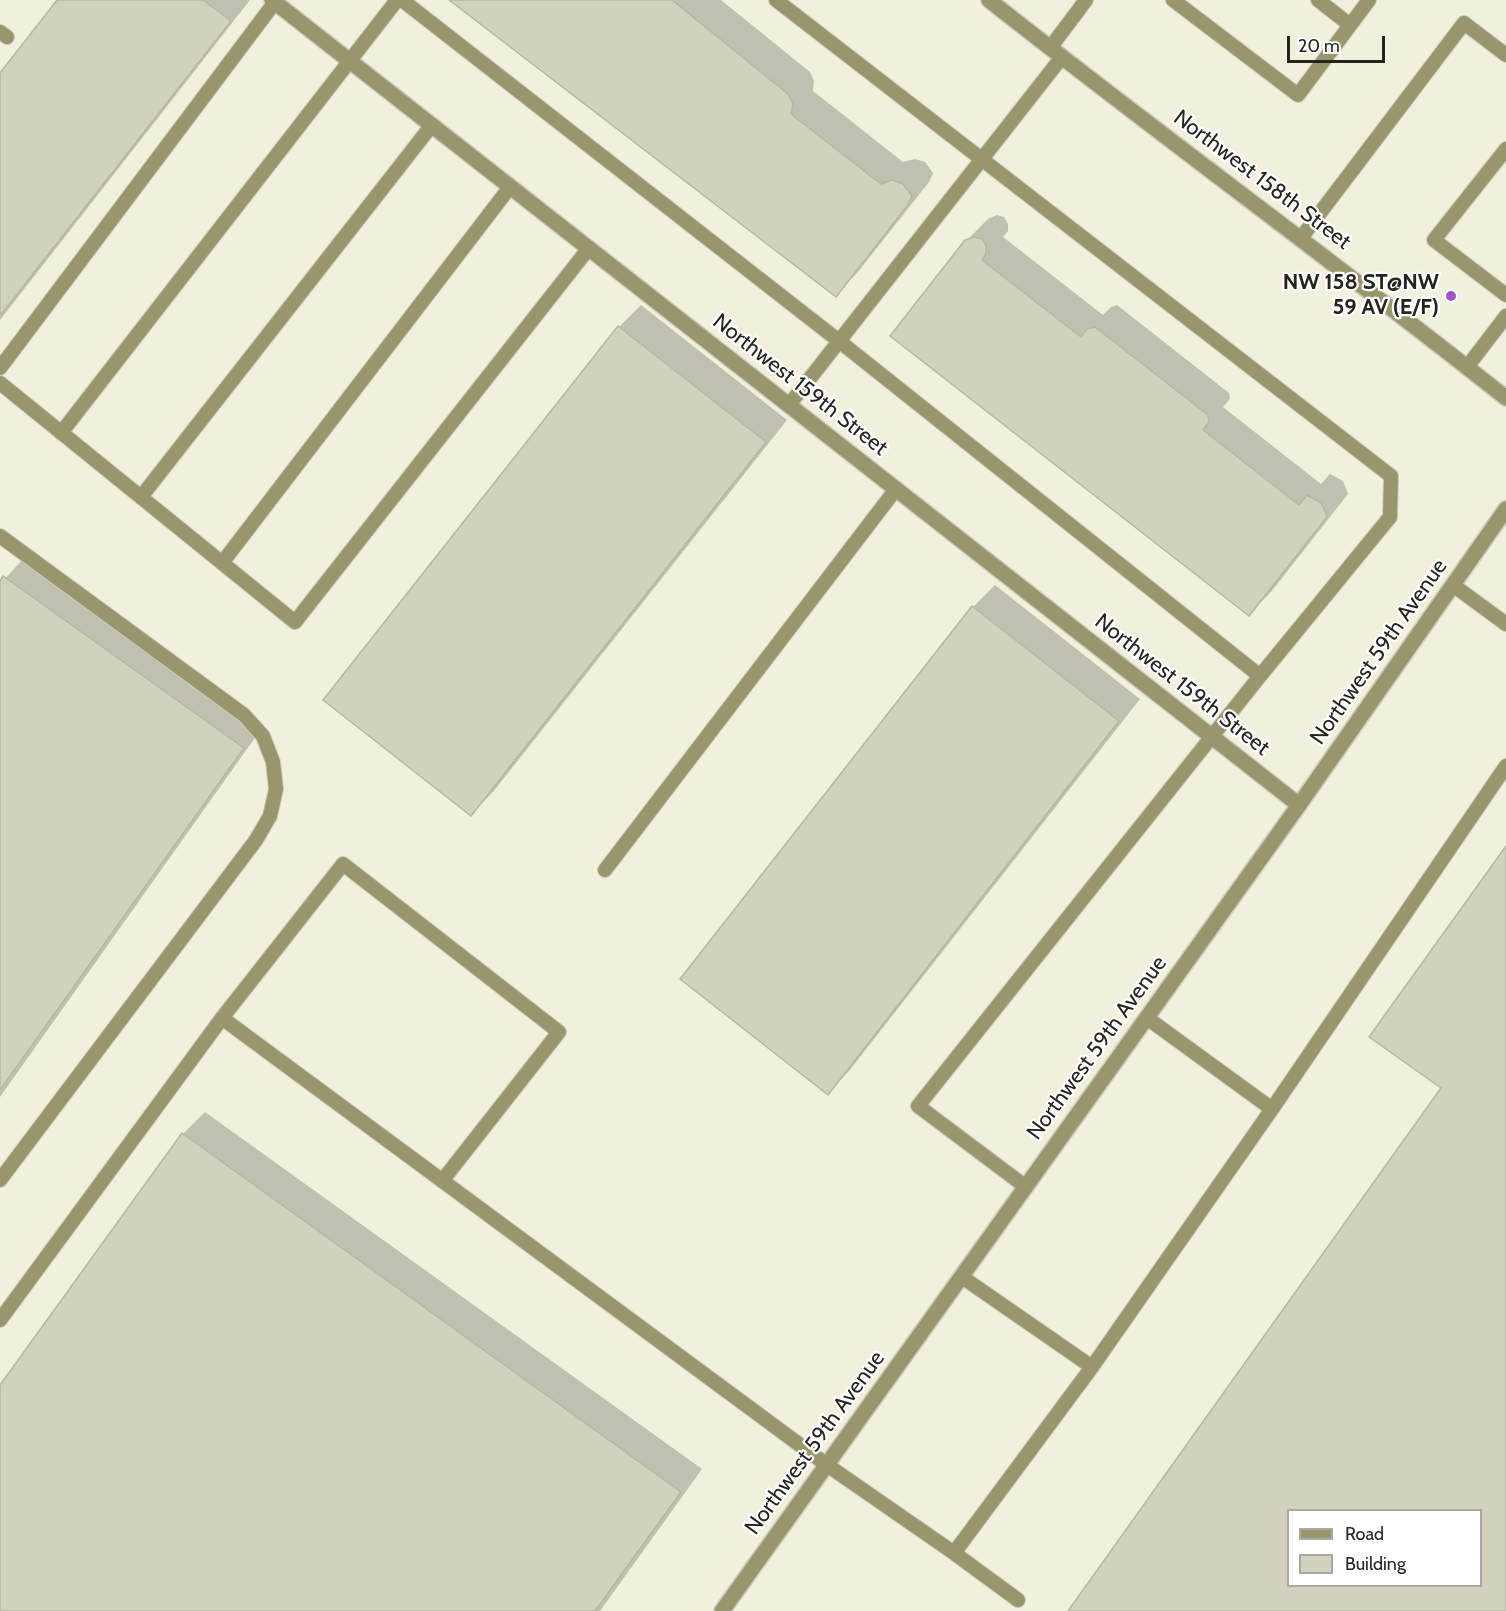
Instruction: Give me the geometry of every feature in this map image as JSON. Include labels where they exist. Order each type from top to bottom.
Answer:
[{"type":"street","name":"Northwest 158th Street","points":[[989,0],[1506,398]]},
{"type":"street","name":"Northwest 159th Street","points":[[273,1],[1299,805]]},
{"type":"street","name":"Northwest 59th Avenue","points":[[722,1611],[1299,805],[1506,509]]},
{"type":"lane","points":[[61,433],[396,0]]},
{"type":"lane","points":[[402,0],[839,341],[1260,676]]},
{"type":"lane","points":[[776,0],[1391,476],[1390,517],[1260,676],[918,1106],[1026,1187]]},
{"type":"lane","points":[[789,405],[982,160],[1056,53],[1086,0]]},
{"type":"lane","points":[[1173,0],[1298,95],[1369,0]]},
{"type":"lane","points":[[1318,0],[1350,25]]},
{"type":"lane","points":[[0,368],[273,1]]},
{"type":"lane","points":[[1301,238],[1464,23],[1506,54]]},
{"type":"lane","points":[[141,497],[432,125]]},
{"type":"lane","points":[[1506,149],[1434,240],[1506,295]]},
{"type":"lane","points":[[222,563],[510,187]]},
{"type":"lane","points":[[0,383],[295,622],[589,248]]},
{"type":"lane","points":[[1467,367],[1506,316]]},
{"type":"lane","points":[[606,870],[896,489]]},
{"type":"lane","points":[[0,536],[244,715],[262,736],[273,762],[276,789],[270,816],[256,840],[0,1180]]},
{"type":"lane","points":[[1454,585],[1506,624]]},
{"type":"lane","points":[[954,1553],[1092,1367],[1272,1109],[1506,766]]},
{"type":"lane","points":[[0,1320],[222,1018],[343,864],[559,1032],[442,1181]]},
{"type":"lane","points":[[222,1018],[826,1465],[1018,1600]]},
{"type":"lane","points":[[1147,1018],[1272,1109]]},
{"type":"lane","points":[[962,1277],[1092,1367]]},
{"type":"building","points":[[57,0],[203,0],[231,21],[0,316],[0,73]]},
{"type":"building","points":[[449,0],[672,0],[788,94],[793,104],[791,114],[881,184],[892,180],[903,184],[912,196],[907,206],[836,297]]},
{"type":"building","points":[[974,237],[982,239],[986,246],[986,254],[982,260],[1081,337],[1087,329],[1095,327],[1208,415],[1209,422],[1203,430],[1299,505],[1307,495],[1321,503],[1327,517],[1249,616],[890,336],[965,240]]},
{"type":"building","points":[[618,326],[766,442],[471,816],[323,700]]},
{"type":"building","points":[[3,576],[244,748],[0,1090],[0,581]]},
{"type":"building","points":[[972,606],[1119,721],[828,1095],[680,979]]},
{"type":"building","points":[[1506,846],[1506,1611],[1068,1611],[1441,1088],[1369,1037]]},
{"type":"building","points":[[182,1133],[681,1492],[595,1611],[0,1611],[0,1385]]},
{"type":"place","name":"NW 158 ST@NW 59 AV (E/F)","points":[[1451,296]]}]
